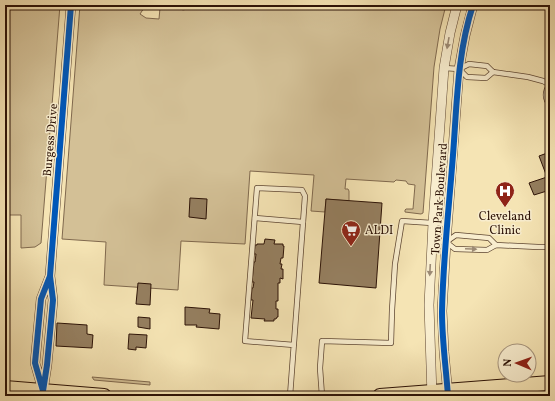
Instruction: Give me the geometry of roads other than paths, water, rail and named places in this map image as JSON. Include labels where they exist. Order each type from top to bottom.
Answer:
[{"type":"main road","points":[[380,396],[448,393],[550,383]]},
{"type":"main road","points":[[14,391],[43,391],[104,396]]},
{"type":"street","name":"Burgess Drive","points":[[43,391],[35,363],[41,299],[50,276],[72,5]]},
{"type":"street","name":"Town Park Boulevard","points":[[432,394],[429,305],[433,223],[444,68],[457,5]]},
{"type":"street","name":"Town Park Boulevard","points":[[448,393],[442,311],[446,242],[459,69],[462,46],[472,5]]},
{"type":"lane","points":[[444,68],[459,69],[469,64],[487,66],[493,72],[528,77],[543,81],[550,85],[546,93],[546,98],[550,105]]},
{"type":"lane","points":[[459,69],[467,77],[486,78],[493,72]]},
{"type":"lane","points":[[290,396],[294,345],[305,196],[302,190],[257,188],[245,341],[294,345]]},
{"type":"lane","points":[[255,218],[303,222]]},
{"type":"lane","points":[[322,396],[320,368],[322,341],[391,343],[395,264],[402,221],[448,224]]},
{"type":"lane","points":[[446,242],[456,235],[489,238],[496,245]]},
{"type":"lane","points":[[432,241],[446,242],[455,249],[487,250],[496,245],[550,247]]},
{"type":"place","name":"Cleveland Clinic","points":[[505,208]]},
{"type":"place","name":"ALDI","points":[[351,247]]}]
